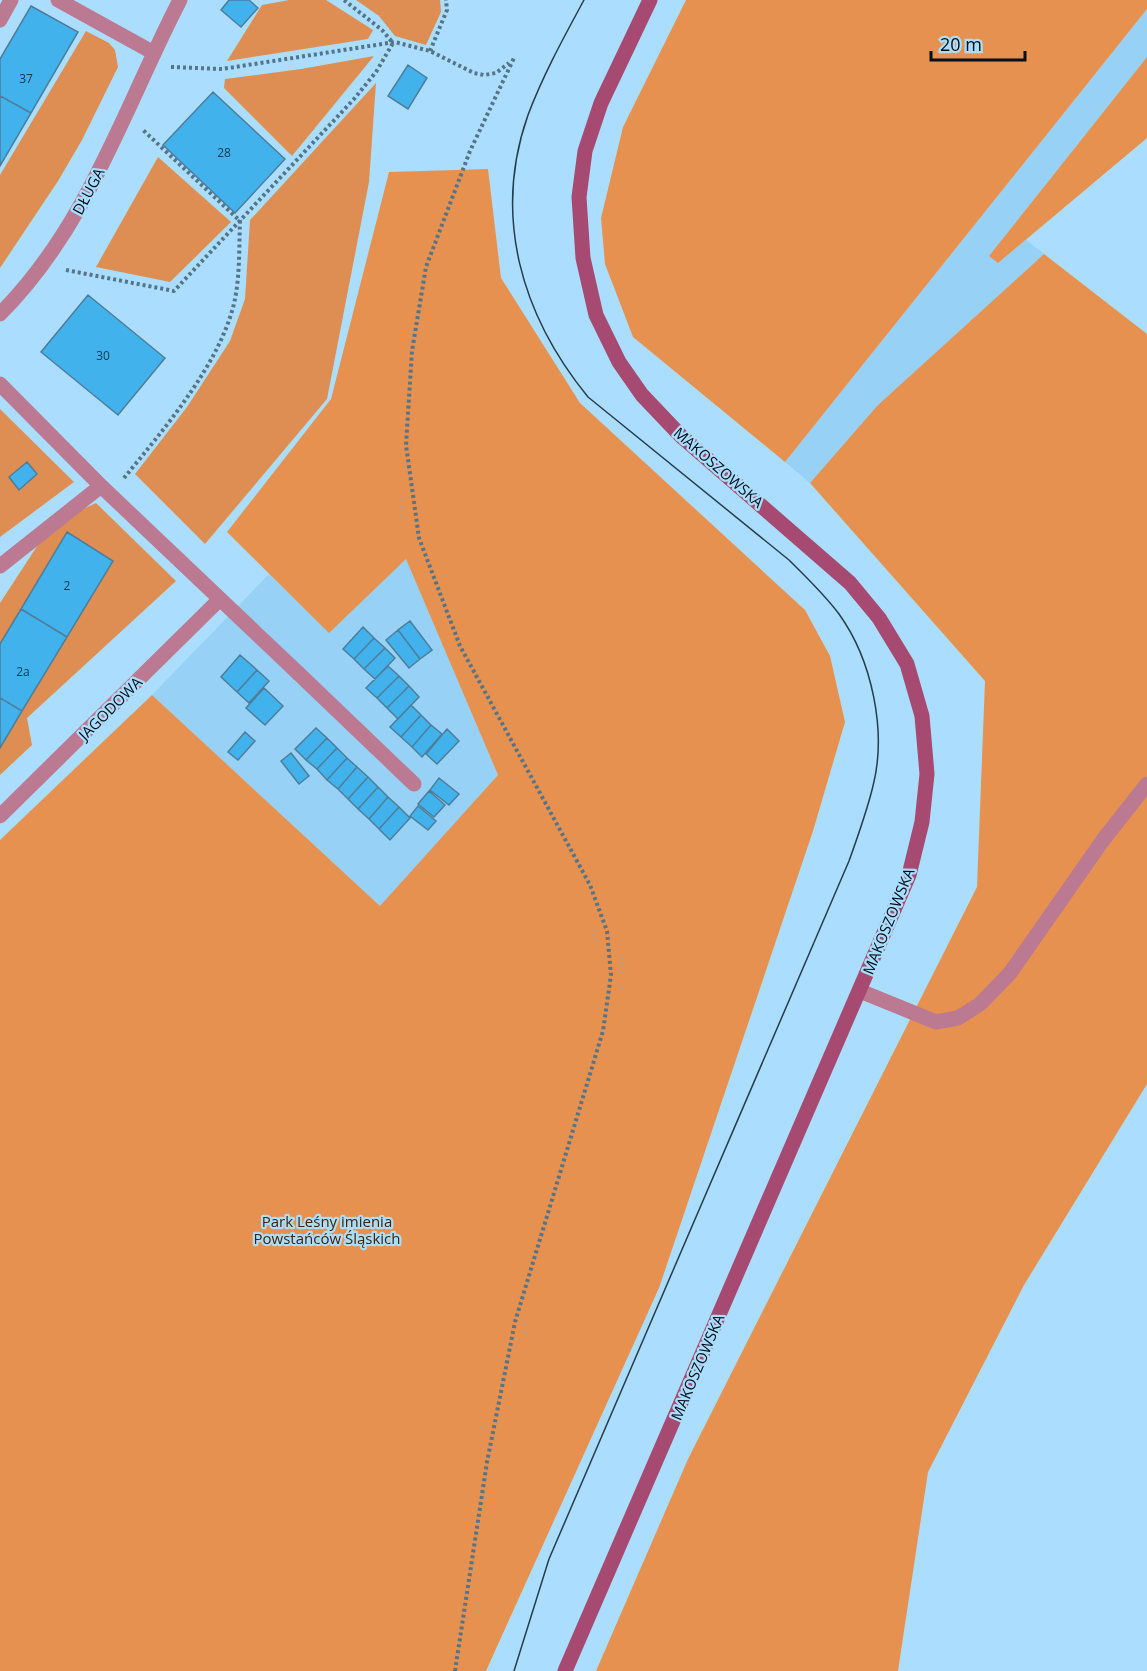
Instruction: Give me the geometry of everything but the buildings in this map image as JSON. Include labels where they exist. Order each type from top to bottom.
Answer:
[{"type":"main road","name":"MAKOSZOWSKA","points":[[565,1671],[909,875],[922,822],[927,774],[922,716],[907,664],[879,618],[850,582],[681,436],[642,395],[620,362],[596,315],[583,258],[579,197],[585,151],[601,103],[650,0]]},
{"type":"street","points":[[0,20],[11,0]]},
{"type":"street","points":[[58,0],[151,60]]},
{"type":"street","name":"DŁUGA","points":[[0,314],[44,265],[83,203],[180,0]]},
{"type":"street","points":[[0,384],[105,490],[414,784]]},
{"type":"street","points":[[0,566],[105,490]]},
{"type":"street","name":"JAGODOWA","points":[[0,816],[220,599]]},
{"type":"street","points":[[860,991],[936,1022],[958,1018],[980,1004],[1010,973],[1103,840],[1147,784]]},
{"type":"path","points":[[344,0],[374,22],[393,43]]},
{"type":"path","points":[[430,51],[447,10],[446,0]]},
{"type":"path","points":[[151,60],[222,69],[393,43],[430,51],[474,73],[484,75],[496,73],[514,58],[470,151],[426,267],[412,351],[406,445],[419,537],[460,646],[590,885],[606,931],[611,975],[603,1031],[515,1322],[487,1462],[455,1671]]},
{"type":"path","points":[[44,265],[174,291],[354,99],[376,72],[393,43]]},
{"type":"path","points":[[126,114],[240,221]]},
{"type":"path","points":[[105,490],[149,447],[191,390],[220,343],[234,300],[240,221]]},
{"type":"shaded area","points":[[289,0],[326,0],[373,30],[368,39],[227,61],[262,5]]},
{"type":"shaded area","points":[[356,0],[440,0],[441,12],[426,45],[395,36],[379,16]]},
{"type":"shaded area","points":[[1147,9],[1147,57],[989,256],[998,263],[1026,240],[1044,254],[878,405],[810,483],[785,462]]},
{"type":"shaded area","points":[[86,31],[109,43],[115,50],[118,67],[82,140],[58,181],[0,268],[0,175]]},
{"type":"shaded area","points":[[374,56],[292,156],[224,88],[225,79]]},
{"type":"shaded area","points":[[376,83],[369,182],[327,399],[205,544],[135,474],[187,407],[230,341],[245,299],[250,220]]},
{"type":"shaded area","points":[[158,157],[231,222],[170,282],[96,267]]},
{"type":"shaded area","points":[[0,409],[74,482],[0,537]]},
{"type":"shaded area","points":[[96,503],[176,581],[27,718],[32,745],[0,775],[0,603],[45,534],[81,510]]},
{"type":"shaded area","points":[[406,558],[498,775],[381,907],[152,695],[269,574],[329,632]]},
{"type":"green space","points":[[686,0],[1147,0],[1147,9],[785,462],[633,337],[605,264],[601,218],[623,127]]},
{"type":"green space","points":[[1147,57],[1147,138],[998,263],[989,256]]},
{"type":"green space","name":"Park Leśny imienia Powstańców Śląskich","points":[[488,169],[501,278],[580,403],[805,610],[830,656],[845,722],[813,831],[659,1288],[486,1671],[0,1671],[0,840],[152,695],[380,906],[498,775],[406,559],[329,633],[227,532],[331,399],[389,172]]},
{"type":"green space","points":[[1044,254],[1147,334],[1147,1084],[1024,1285],[928,1472],[898,1671],[596,1671],[688,1459],[977,887],[985,681],[810,483],[878,405]]},
{"type":"tram line","points":[[514,1671],[549,1559],[849,861],[873,786],[878,742],[874,697],[868,674],[851,632],[839,614],[789,560],[588,397],[565,366],[546,333],[531,299],[520,264],[514,228],[513,191],[518,153],[528,115],[540,85],[584,0]]}]
